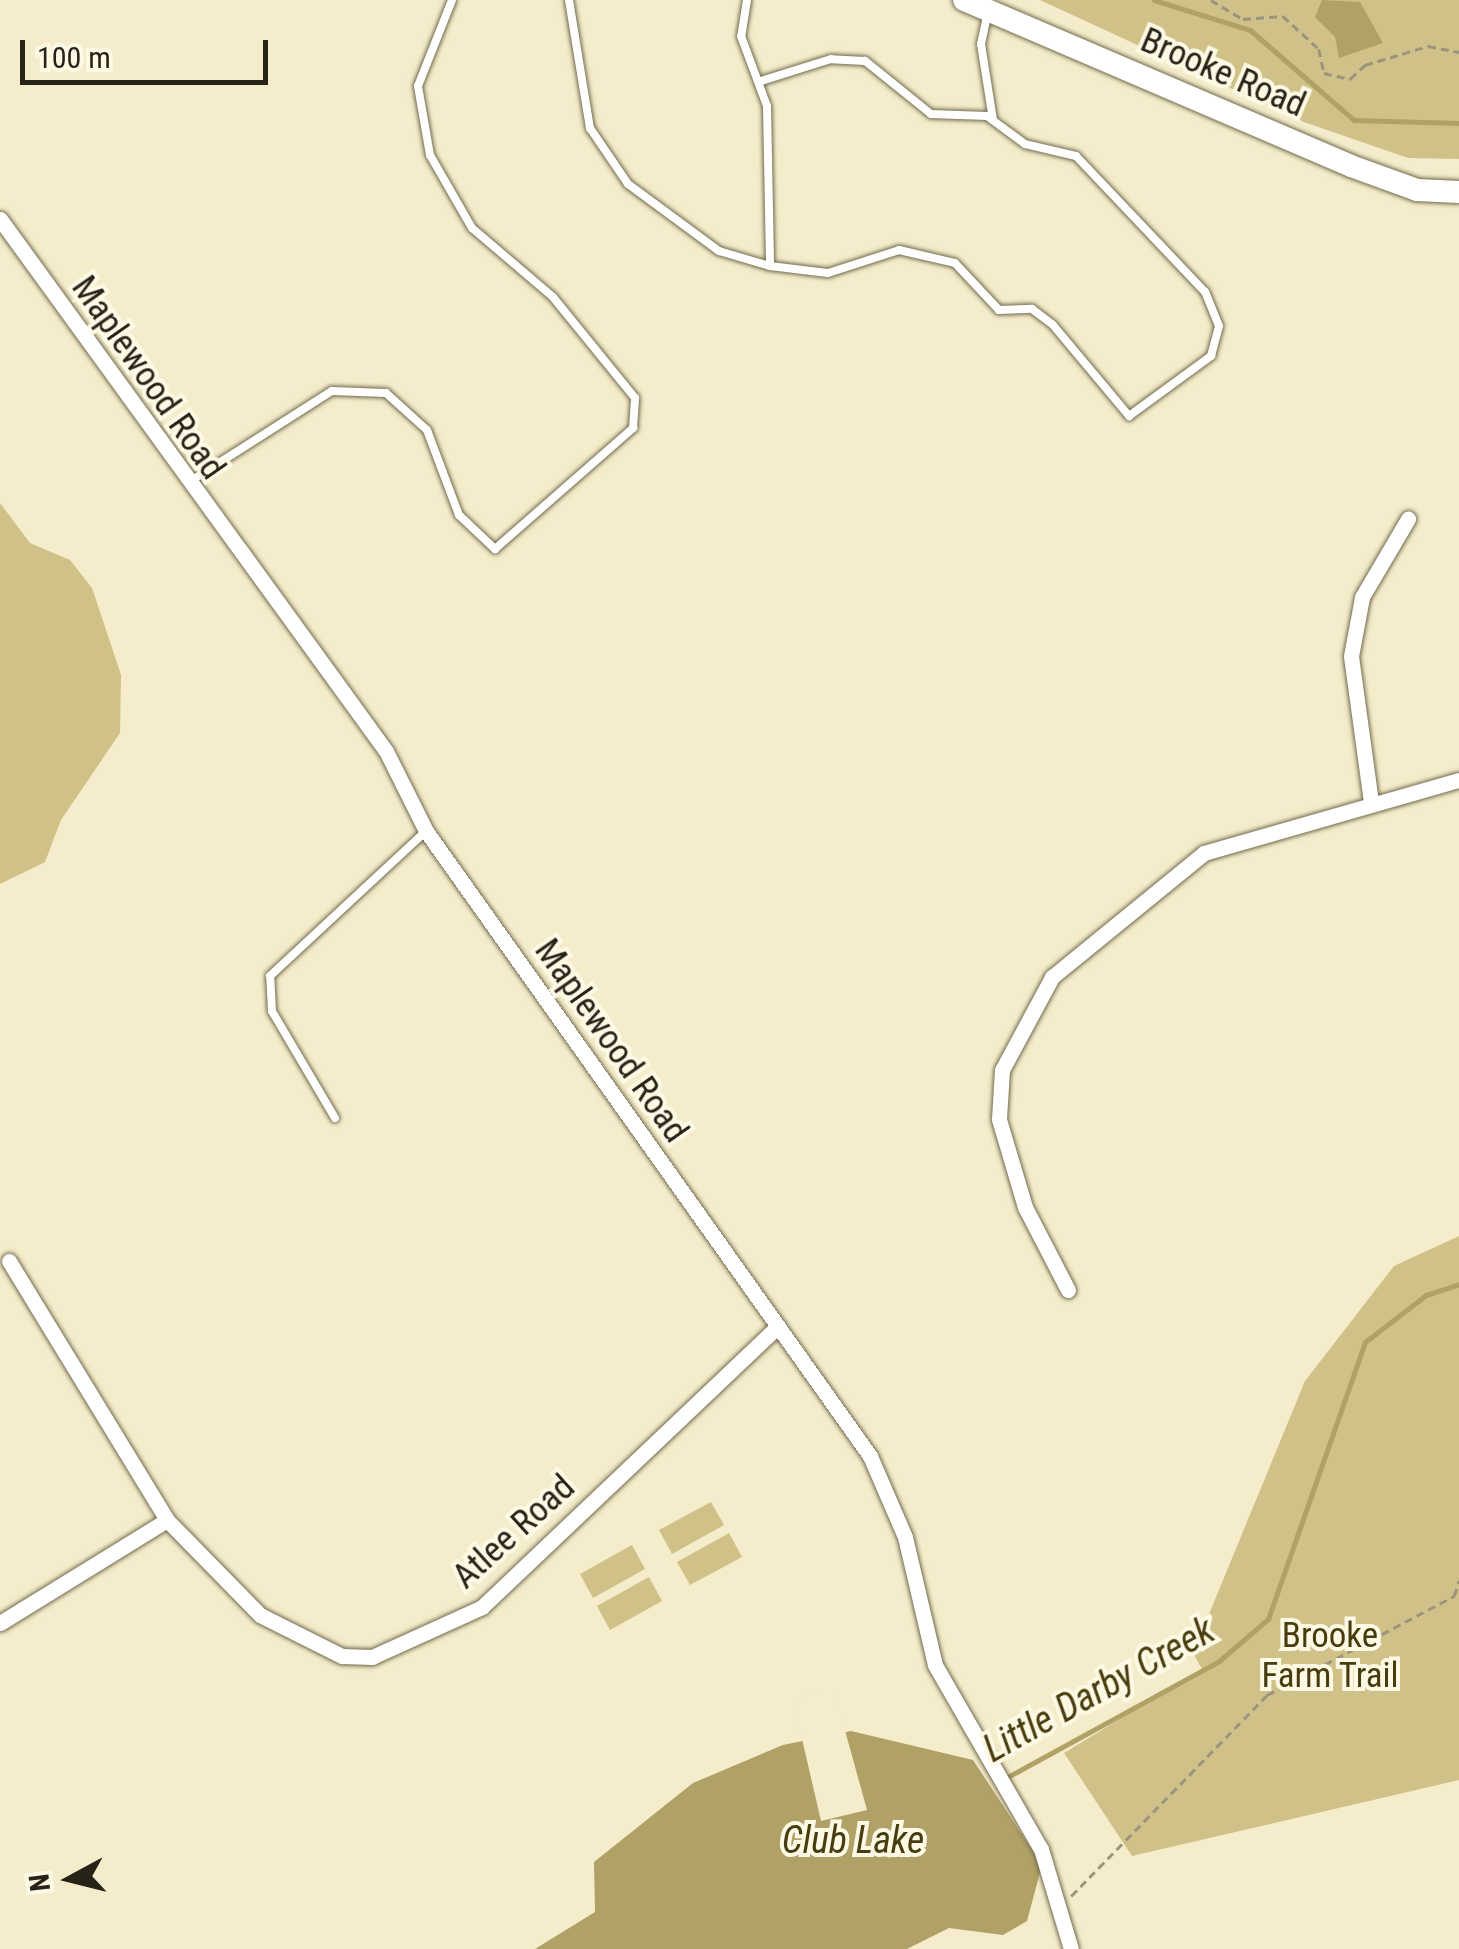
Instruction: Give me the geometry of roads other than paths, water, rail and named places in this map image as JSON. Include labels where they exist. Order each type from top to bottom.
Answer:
[{"type":"main road","name":"Brooke Road","points":[[964,0],[1351,166],[1416,190],[1459,192]]},
{"type":"street","name":"Maplewood Road","points":[[0,219],[185,484],[386,751],[426,831],[870,1456],[905,1537],[935,1666],[994,1756],[1060,1906],[1072,1949]]},
{"type":"street","points":[[1371,802],[1351,656],[1362,597],[1408,519]]},
{"type":"street","points":[[1068,1290],[1025,1208],[999,1118],[1002,1070],[1052,977],[1204,853],[1371,802],[1459,780]]},
{"type":"street","name":"Atlee Road","points":[[9,1261],[167,1520],[291,1636],[322,1653],[372,1657],[482,1607],[776,1328]]},
{"type":"street","points":[[0,1623],[167,1520]]},
{"type":"lane","points":[[185,484],[332,391],[386,394],[427,430],[458,514],[494,550],[633,428],[635,398],[552,297],[472,228],[430,155],[418,86],[452,0]]},
{"type":"lane","points":[[569,0],[590,128],[628,184],[719,251],[770,266],[828,273],[899,250],[955,263],[998,310],[1032,309],[1053,325],[1129,416],[1210,356],[1219,326],[1205,292],[1076,156],[1024,144],[993,121],[931,114],[866,62],[831,59],[762,81]]},
{"type":"lane","points":[[747,0],[740,36],[762,81],[770,266]]},
{"type":"lane","points":[[988,11],[981,44],[993,121]]},
{"type":"lane","points":[[335,1118],[272,1011],[270,976],[426,831]]},
{"type":"water","points":[[1322,0],[1360,2],[1383,43],[1339,58],[1335,37],[1315,17]]},
{"type":"water","name":"Club Lake","points":[[851,1731],[973,1760],[1042,1865],[1027,1921],[1003,1935],[949,1928],[907,1949],[535,1949],[595,1912],[594,1862],[693,1783],[783,1745]]},
{"type":"waterway","points":[[1154,0],[1250,30],[1354,120],[1459,123]]},
{"type":"waterway","name":"Little Darby Creek","points":[[1002,1780],[1219,1661],[1268,1619],[1365,1342],[1426,1295],[1459,1284]]},
{"type":"park label","name":"Brooke Farm Trail","points":[[1330,1656]]}]
